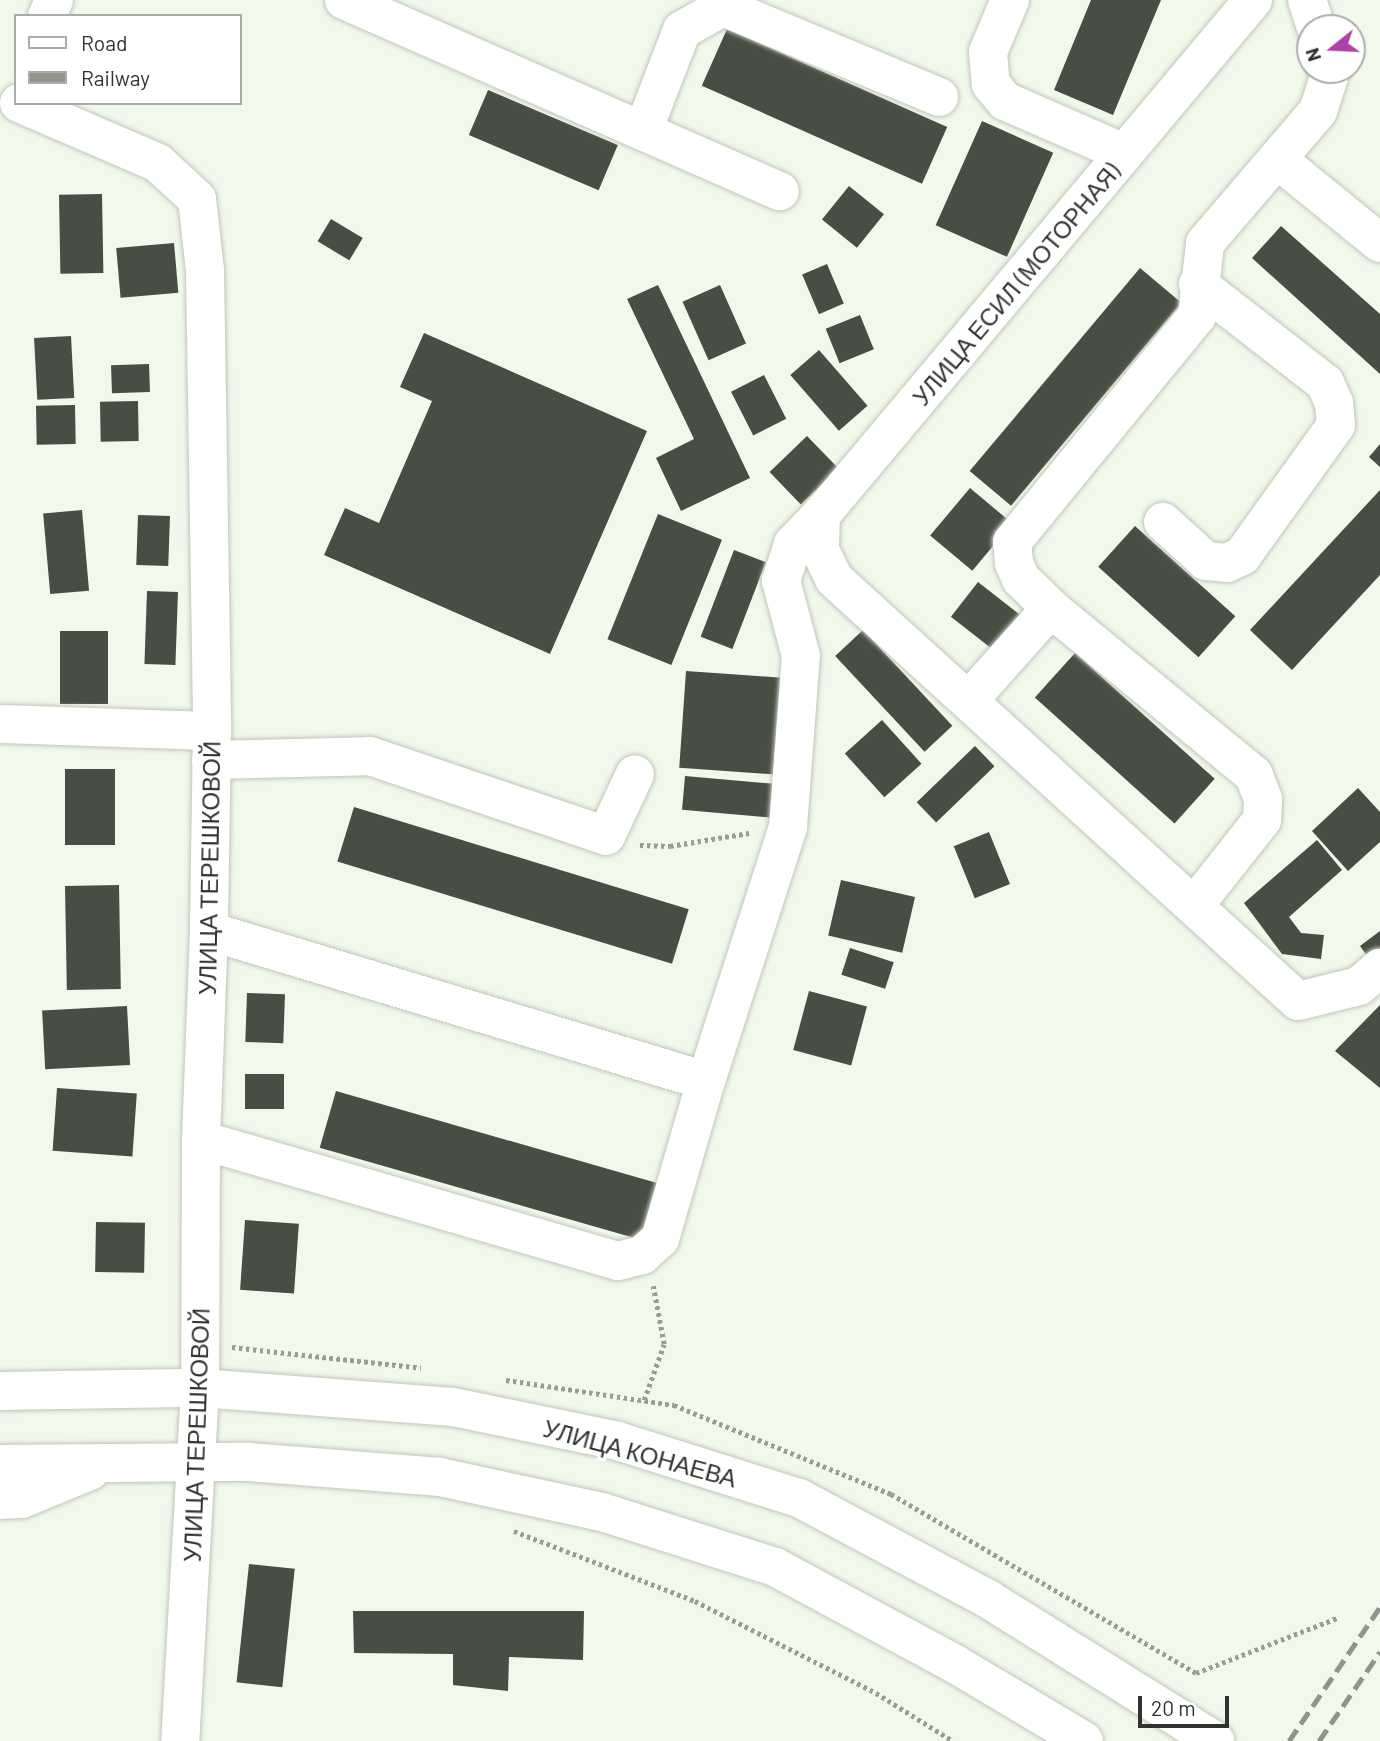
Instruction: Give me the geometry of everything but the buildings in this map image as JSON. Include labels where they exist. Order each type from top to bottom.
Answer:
[{"type":"street","points":[[344,0],[780,191]]},
{"type":"street","points":[[1010,0],[988,52],[991,84],[1004,101],[1125,153]]},
{"type":"street","name":"УЛИЦА ЕСИЛ (МОТОРНАЯ)","points":[[642,1255],[660,1239],[706,1081],[788,827],[801,656],[780,581],[793,544],[821,515],[1253,0]]},
{"type":"street","points":[[643,131],[682,30],[723,6],[939,96]]},
{"type":"street","points":[[1194,906],[1262,820],[1263,799],[1254,775],[1051,608],[1021,579],[1014,563],[1012,542],[1197,316],[1198,284],[1205,243],[1318,111],[1327,84]]},
{"type":"street","name":"УЛИЦА ТЕРЕШКОВОЙ","points":[[30,105],[158,163],[197,199],[205,270],[212,745],[209,931],[201,1140],[201,1388],[180,1741]]},
{"type":"street","points":[[1277,159],[1380,243]]},
{"type":"street","points":[[1163,522],[1206,561],[1227,563],[1242,556],[1336,425],[1334,403],[1325,383],[1198,284]]},
{"type":"street","points":[[821,515],[820,550],[834,579],[1298,1001],[1359,986],[1380,968]]},
{"type":"street","points":[[969,700],[1051,608]]},
{"type":"street","points":[[0,724],[212,745],[370,756],[606,836],[635,774]]},
{"type":"street","points":[[209,931],[706,1081]]},
{"type":"street","points":[[201,1140],[618,1261],[642,1255]]},
{"type":"street","name":"УЛИЦА КОНАЕВА","points":[[0,1391],[201,1388],[453,1407],[618,1441],[799,1498],[988,1600],[1215,1741]]},
{"type":"street","points":[[0,1464],[198,1461],[440,1477],[615,1516],[775,1567],[955,1664],[1084,1741]]},
{"type":"street","points":[[0,1500],[22,1499],[112,1462]]},
{"type":"path","points":[[606,836],[642,845],[670,846],[788,827]]},
{"type":"path","points":[[642,1255],[653,1283],[664,1344],[645,1401]]},
{"type":"path","points":[[510,1529],[695,1601],[876,1693],[953,1741]]},
{"type":"railway","points":[[1289,1741],[1380,1607]]},
{"type":"railway","points":[[1319,1741],[1380,1652]]}]
